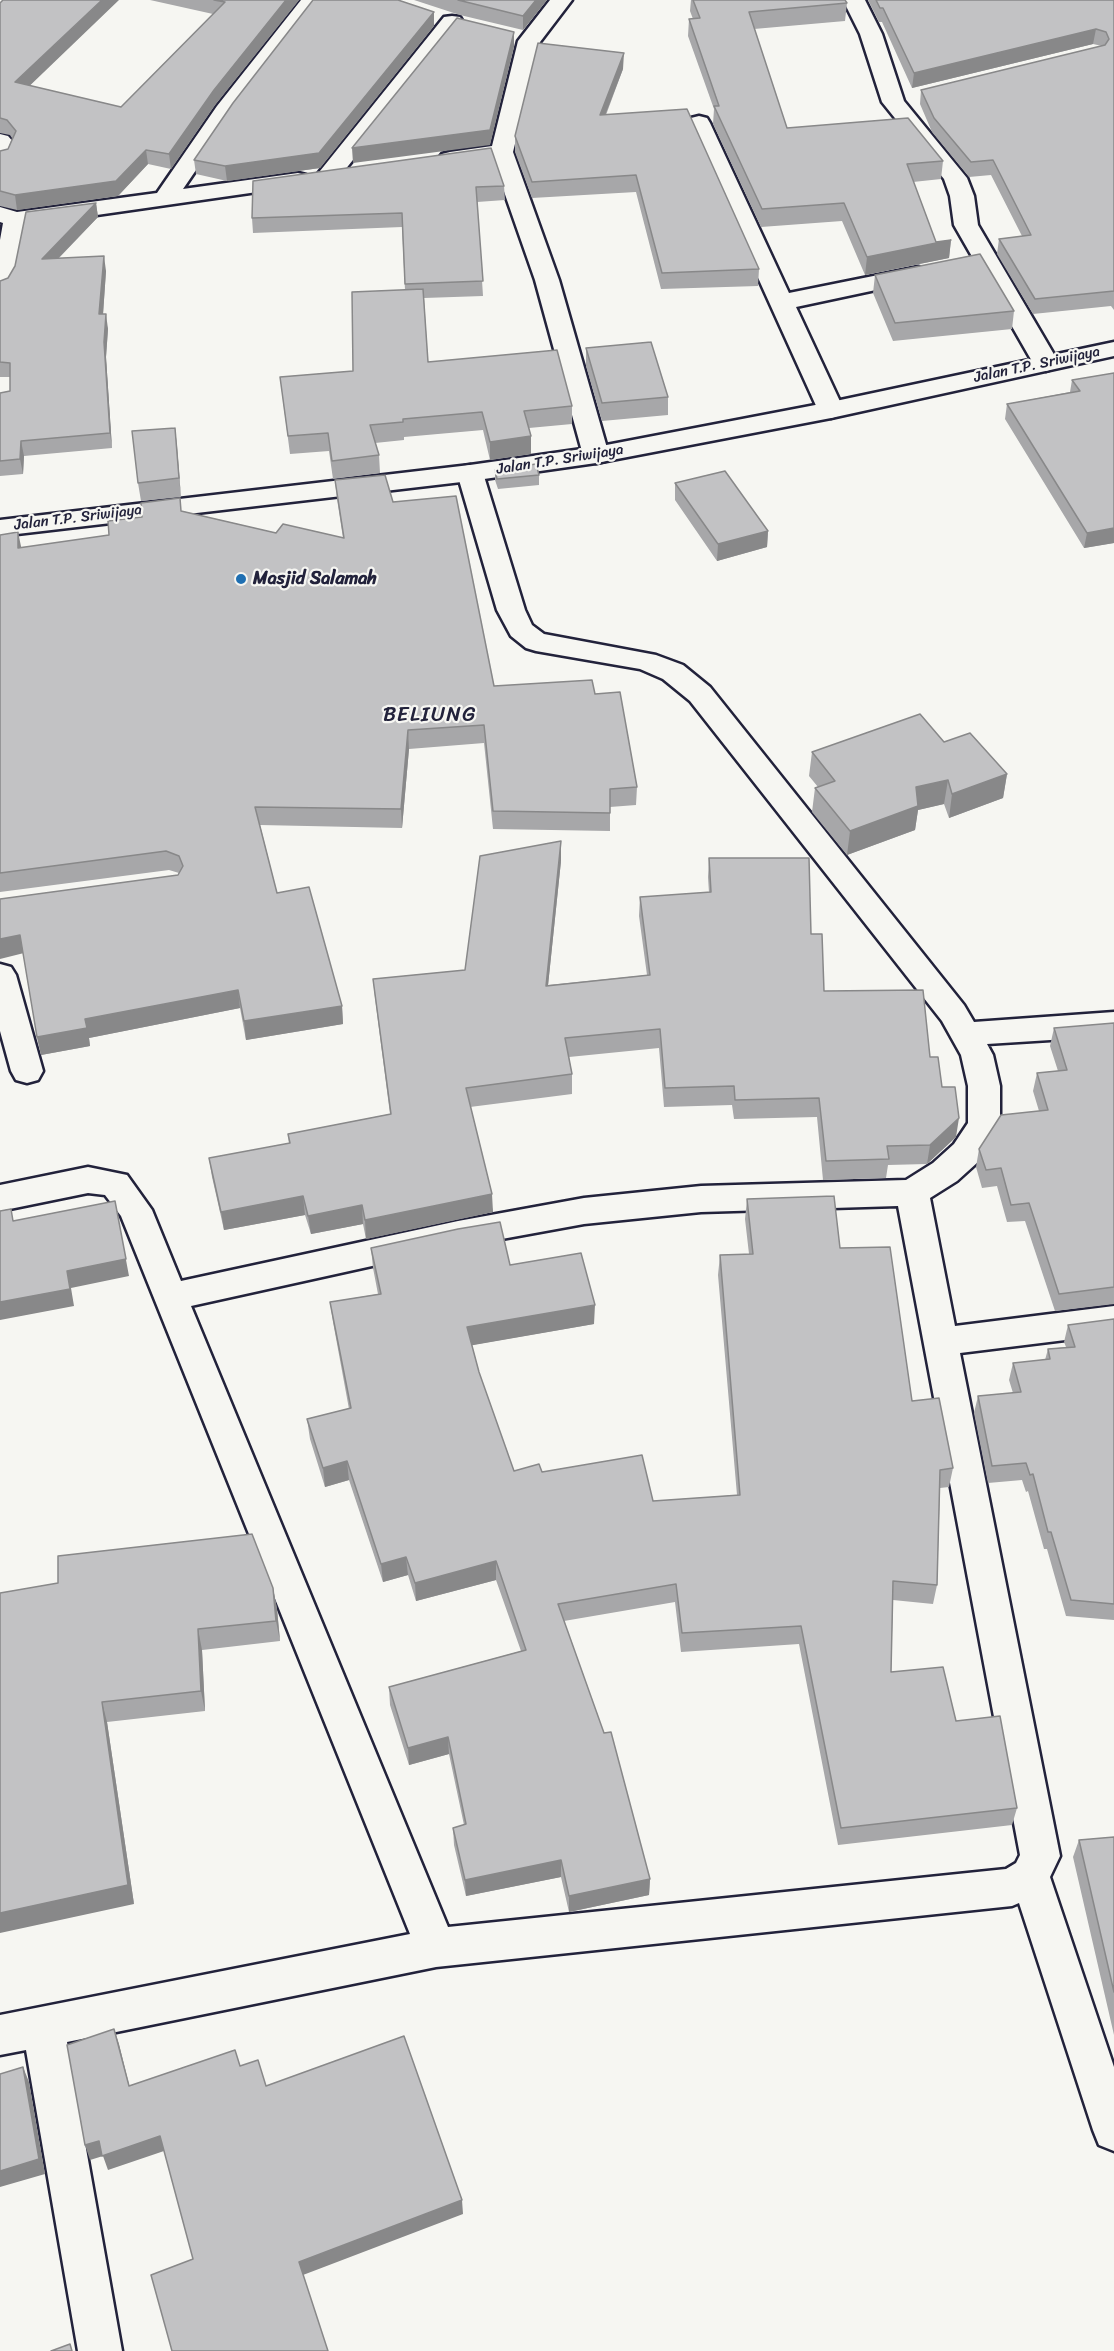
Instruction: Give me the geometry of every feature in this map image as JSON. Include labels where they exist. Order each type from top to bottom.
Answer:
[{"type":"street","points":[[164,199],[225,111],[312,0]]},
{"type":"street","points":[[561,0],[529,41],[502,152],[547,280],[596,455]]},
{"type":"street","points":[[854,0],[904,99],[955,178],[962,196],[966,225],[963,264],[1047,363]]},
{"type":"street","points":[[430,14],[474,27]]},
{"type":"street","points":[[328,176],[452,22]]},
{"type":"street","points":[[507,36],[529,41]]},
{"type":"street","points":[[699,123],[831,410]]},
{"type":"street","points":[[0,141],[5,146],[0,158]]},
{"type":"street","points":[[432,162],[502,152]]},
{"type":"street","points":[[0,287],[4,280],[8,217],[164,199],[363,171]]},
{"type":"street","points":[[782,302],[963,264]]},
{"type":"street","name":"Jalan T.P. Sriwijaya","points":[[0,528],[470,474],[596,455],[831,410],[1114,349]]},
{"type":"street","points":[[171,1297],[458,1234],[584,1211],[701,1199],[912,1193],[945,1172],[966,1153],[984,1124],[984,1086],[977,1055],[946,1004],[700,694],[673,672],[646,662],[536,642],[521,630],[511,610],[470,474]]},
{"type":"street","points":[[0,975],[27,1071]]},
{"type":"street","points":[[965,1034],[1114,1024]]},
{"type":"street","points":[[0,1198],[88,1180],[115,1184],[135,1210],[436,1948]]},
{"type":"street","points":[[0,2035],[436,1948],[1012,1887],[1030,1876],[1040,1856],[912,1193]]},
{"type":"street","points":[[939,1342],[1114,1320]]},
{"type":"street","points":[[1030,1876],[1114,2130]]},
{"type":"street","points":[[44,2025],[100,2351]]},
{"type":"building","points":[[3,0],[102,0],[15,82],[121,107],[225,2],[214,0],[286,0],[214,90],[169,154],[146,150],[116,181],[15,195],[0,191],[0,151],[8,149],[16,131],[7,120],[0,118],[0,3]]},
{"type":"building","points":[[313,0],[398,0],[434,12],[319,153],[225,166],[194,160],[233,103]]},
{"type":"building","points":[[458,0],[536,0],[523,16]]},
{"type":"building","points":[[693,0],[845,0],[847,3],[749,12],[787,128],[908,118],[943,161],[907,164],[936,242],[951,240],[867,257],[844,203],[762,209],[714,106],[719,106],[689,19],[700,18]]},
{"type":"building","points":[[876,0],[1114,0],[1114,291],[1035,299],[999,239],[1031,235],[993,160],[971,162],[934,118],[921,90],[1105,45],[1109,39],[1106,32],[1096,29],[914,73],[883,8],[880,8]]},
{"type":"building","points":[[457,18],[514,32],[490,130],[352,148]]},
{"type":"building","points":[[538,43],[624,53],[600,115],[687,109],[759,269],[662,273],[636,175],[532,182],[515,136]]},
{"type":"building","points":[[491,148],[504,186],[476,187],[483,281],[405,284],[402,213],[252,218],[253,181]]},
{"type":"building","points":[[96,203],[42,259],[104,256],[99,314],[106,314],[104,342],[110,433],[21,441],[20,459],[0,461],[0,393],[10,391],[10,363],[0,362],[0,281],[8,278],[15,266],[26,212]]},
{"type":"building","points":[[980,254],[1014,311],[895,323],[875,275]]},
{"type":"building","points":[[423,289],[428,362],[557,350],[572,406],[524,411],[531,436],[490,442],[482,412],[403,419],[403,422],[370,425],[379,455],[332,461],[328,433],[288,436],[280,377],[353,371],[352,292]]},
{"type":"building","points":[[651,342],[668,397],[602,403],[586,348]]},
{"type":"building","points":[[1114,373],[1114,528],[1087,533],[1007,404],[1080,391],[1072,380]]},
{"type":"building","points":[[175,428],[179,478],[138,483],[132,431]]},
{"type":"building","points":[[536,464],[539,475],[497,479],[495,470]]},
{"type":"building","points":[[725,471],[768,531],[718,544],[675,483]]},
{"type":"building","points":[[385,475],[393,502],[456,496],[494,686],[592,680],[595,694],[620,692],[637,787],[610,789],[610,813],[493,811],[484,725],[408,730],[401,809],[255,807],[277,893],[309,887],[342,1006],[244,1021],[238,990],[85,1019],[87,1028],[37,1037],[20,935],[0,939],[0,899],[178,875],[183,866],[179,856],[166,851],[0,873],[0,535],[18,532],[18,548],[109,535],[108,521],[142,517],[141,503],[180,498],[181,511],[276,533],[283,524],[344,538],[335,480]]},
{"type":"building","points":[[920,714],[944,742],[970,733],[1007,774],[952,794],[948,780],[916,787],[918,806],[850,831],[815,788],[835,781],[812,752]]},
{"type":"building","points":[[561,841],[546,986],[650,975],[640,897],[711,892],[709,858],[809,858],[811,934],[822,934],[824,991],[923,990],[930,1057],[938,1057],[942,1087],[955,1087],[959,1118],[930,1145],[887,1146],[889,1159],[826,1161],[819,1098],[735,1100],[734,1086],[665,1088],[660,1029],[565,1038],[572,1074],[466,1088],[492,1194],[365,1220],[362,1205],[308,1216],[303,1196],[221,1212],[209,1158],[290,1143],[288,1134],[391,1114],[373,979],[465,970],[480,856]]},
{"type":"building","points":[[1114,1023],[1114,1287],[1059,1294],[1029,1203],[1011,1205],[1001,1168],[986,1170],[979,1149],[1001,1115],[1048,1110],[1037,1073],[1067,1070],[1054,1028]]},
{"type":"building","points":[[834,1196],[840,1248],[890,1247],[912,1401],[939,1398],[953,1468],[940,1470],[937,1585],[893,1581],[891,1672],[943,1667],[956,1721],[1000,1716],[1017,1808],[841,1828],[801,1626],[682,1633],[676,1584],[558,1604],[604,1733],[611,1732],[650,1879],[569,1896],[561,1860],[465,1880],[453,1828],[466,1824],[448,1737],[408,1748],[389,1687],[526,1650],[496,1561],[415,1583],[406,1557],[381,1564],[347,1461],[323,1468],[307,1419],[351,1408],[330,1302],[381,1294],[371,1248],[458,1229],[500,1222],[510,1265],[581,1253],[595,1305],[467,1327],[479,1372],[514,1471],[539,1464],[542,1472],[642,1455],[653,1501],[740,1495],[720,1255],[753,1254],[747,1199]]},
{"type":"building","points":[[115,1201],[126,1259],[67,1271],[70,1289],[0,1302],[0,1211],[11,1209],[13,1221]]},
{"type":"building","points":[[1114,1319],[1114,1604],[1071,1600],[1051,1532],[1048,1532],[1033,1474],[1030,1475],[1026,1463],[992,1466],[978,1396],[1021,1392],[1013,1363],[1050,1359],[1048,1349],[1075,1347],[1068,1325]]},
{"type":"building","points":[[252,1534],[273,1588],[276,1621],[198,1629],[201,1691],[102,1702],[128,1885],[0,1913],[0,1593],[58,1583],[58,1556]]},
{"type":"building","points":[[1114,1837],[1114,1992],[1079,1840]]},
{"type":"building","points":[[114,2029],[129,2086],[235,2050],[240,2066],[258,2060],[266,2086],[404,2036],[462,2200],[299,2262],[328,2351],[172,2351],[151,2275],[193,2259],[160,2136],[102,2156],[99,2141],[85,2145],[67,2045]]},
{"type":"building","points":[[23,2067],[39,2159],[0,2171],[0,2074]]},
{"type":"building","points":[[70,2344],[72,2351],[51,2351]]},
{"type":"place","name":"Masjid Salamah","points":[[241,579]]},
{"type":"district","name":"BELIUNG","points":[[430,716]]}]
